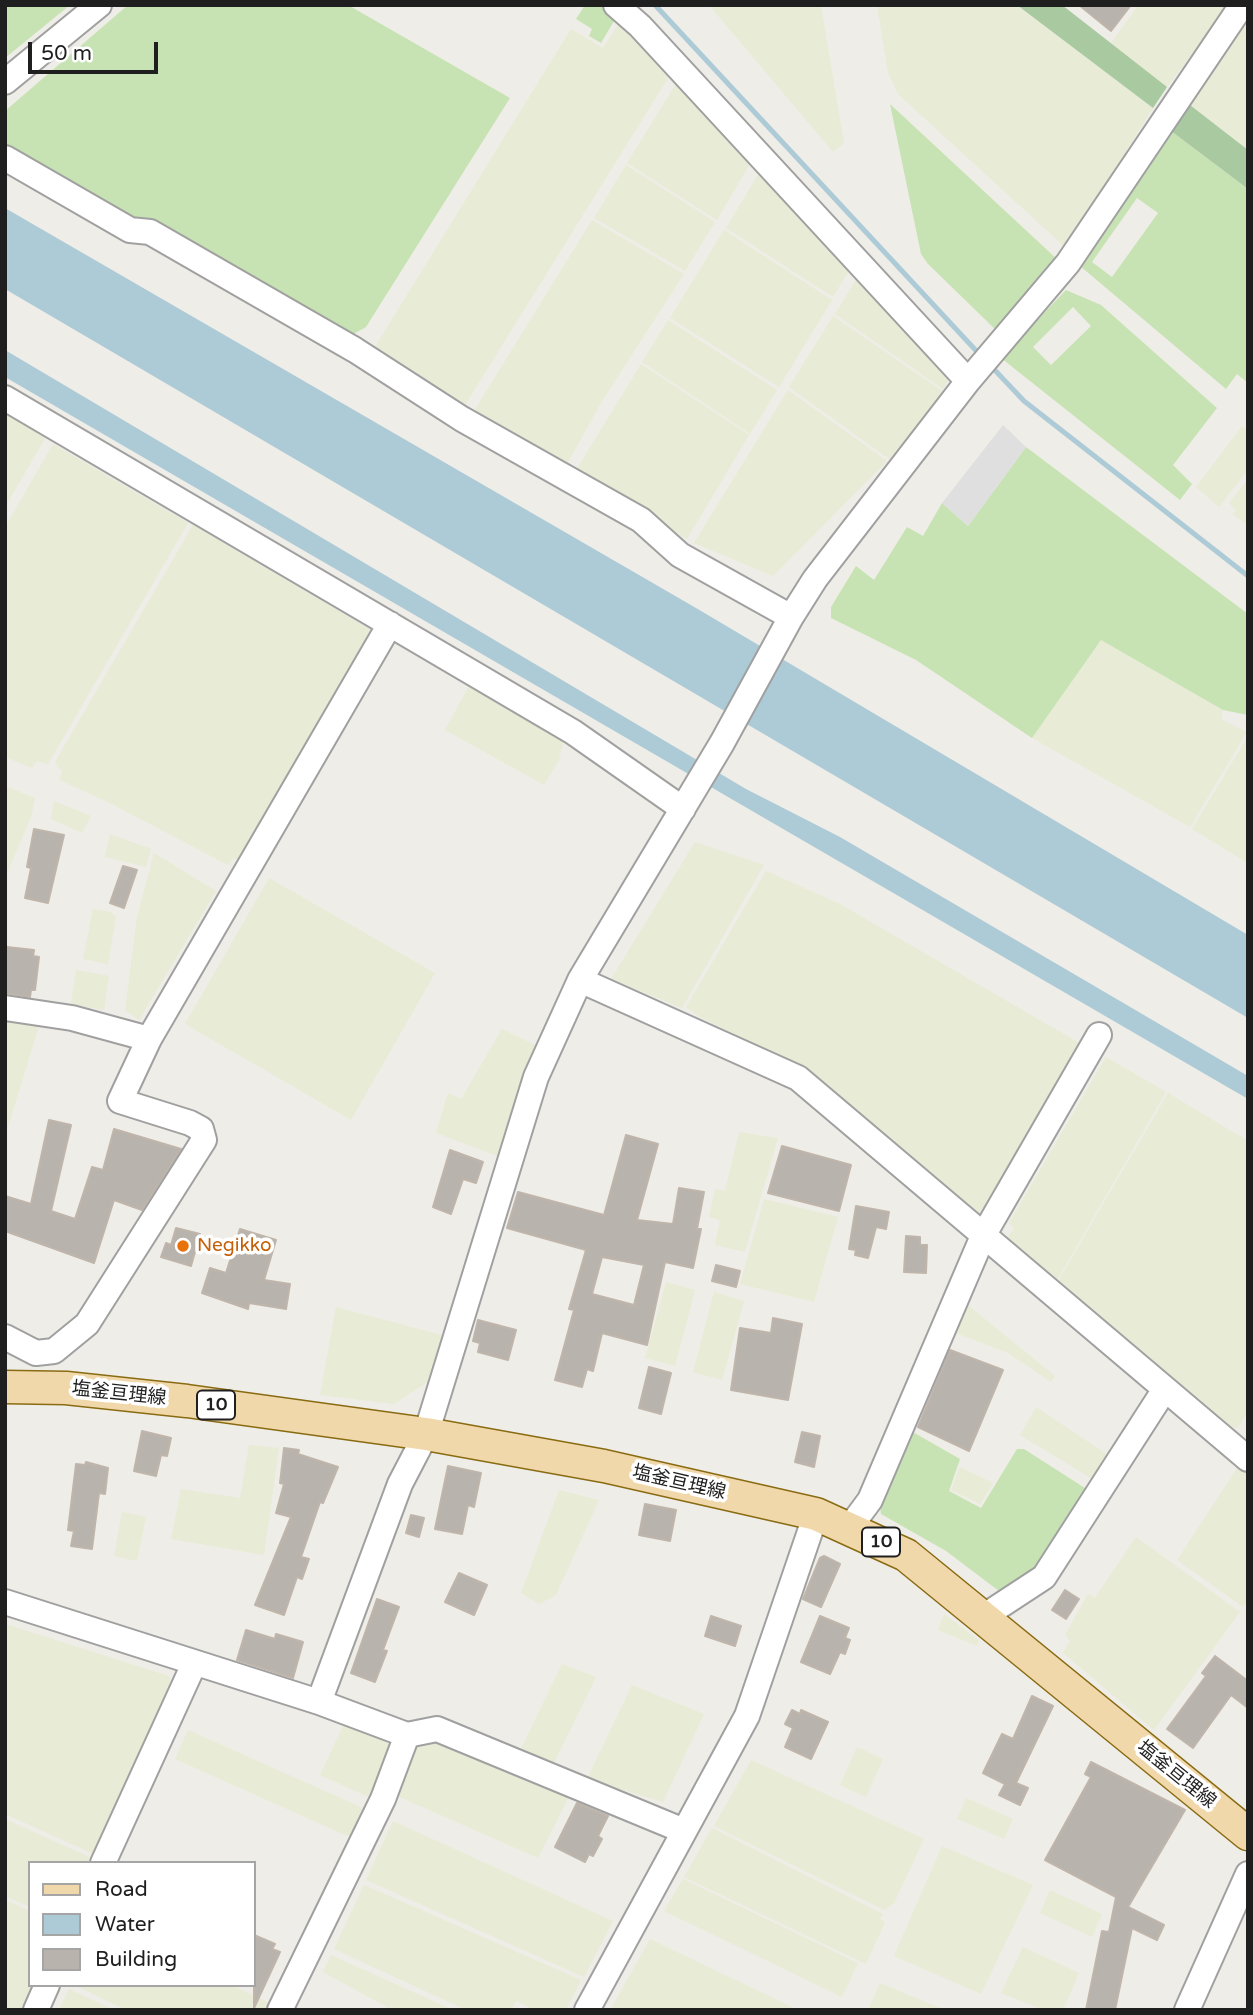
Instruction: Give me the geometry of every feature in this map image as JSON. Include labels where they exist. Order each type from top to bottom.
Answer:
[{"type":"main road","name":"塩釜亘理線","points":[[5,1387],[65,1388],[187,1401],[426,1434],[604,1466],[816,1514],[850,1527],[906,1555],[1248,1834]]},
{"type":"street","points":[[5,82],[99,5]]},
{"type":"street","points":[[616,5],[640,26],[971,378]]},
{"type":"street","points":[[319,1702],[400,1484],[426,1434],[536,1077],[580,980],[719,749],[785,627],[815,579],[971,378],[1068,263],[1242,5]]},
{"type":"street","points":[[5,158],[130,230],[150,232],[355,350],[463,419],[641,520],[680,555],[785,627]]},
{"type":"street","points":[[5,398],[573,732],[685,806]]},
{"type":"street","points":[[5,1337],[36,1353],[54,1351],[87,1324],[204,1140],[201,1129],[190,1122],[120,1101],[149,1039],[390,624]]},
{"type":"street","points":[[580,980],[798,1078],[1248,1459]]},
{"type":"street","points":[[5,1008],[72,1018],[149,1039]]},
{"type":"street","points":[[850,1527],[870,1500],[983,1236],[1099,1035]]},
{"type":"street","points":[[983,1617],[1044,1577],[1165,1389]]},
{"type":"street","points":[[587,2010],[747,1716],[816,1514]]},
{"type":"street","points":[[5,1602],[319,1702],[407,1735],[437,1729],[684,1830]]},
{"type":"street","points":[[104,1861],[194,1664]]},
{"type":"street","points":[[280,2010],[383,1799],[407,1735]]},
{"type":"street","points":[[1187,2010],[1248,1874]]},
{"type":"street","points":[[36,2010],[46,1987]]},
{"type":"green space","points":[[5,5],[70,5],[5,58]]},
{"type":"green space","points":[[128,5],[348,5],[510,98],[366,327],[350,336],[142,226],[5,149],[5,111]]},
{"type":"green space","points":[[585,5],[608,5],[617,16],[601,43],[589,36],[592,29],[576,19]]},
{"type":"green space","points":[[709,5],[821,5],[844,143],[833,152]]},
{"type":"green space","points":[[877,5],[1017,5],[1153,108],[1066,248],[898,94],[888,73]]},
{"type":"green space","points":[[1017,5],[1062,5],[1167,87],[1153,108]]},
{"type":"green space","points":[[1139,5],[1227,7],[1167,87],[1110,44]]},
{"type":"green space","points":[[623,17],[673,70],[465,405],[373,350],[571,29],[603,48]]},
{"type":"green space","points":[[1248,17],[1248,150],[1190,105]]},
{"type":"green space","points":[[679,79],[751,162],[717,220],[627,163]]},
{"type":"green space","points":[[890,104],[1059,261],[999,333],[921,254]]},
{"type":"green space","points":[[1190,105],[1248,150],[1248,189],[1171,131]]},
{"type":"green space","points":[[1171,131],[1248,189],[1248,383],[1237,374],[1226,389],[1080,266]],"holes":[[[1137,198],[1158,213],[1112,277],[1092,262]]]},
{"type":"green space","points":[[626,165],[715,222],[685,271],[594,218]]},
{"type":"green space","points":[[759,173],[850,269],[833,297],[726,228]]},
{"type":"green space","points":[[592,220],[684,274],[602,401],[567,464],[474,411]]},
{"type":"green space","points":[[724,230],[832,300],[779,387],[670,318]]},
{"type":"green space","points":[[859,275],[951,375],[943,389],[835,314]]},
{"type":"green space","points":[[1066,290],[1101,305],[1217,408],[1173,465],[1192,484],[1180,500],[1001,358]],"holes":[[[1073,307],[1091,326],[1051,365],[1033,347]]]},
{"type":"green space","points":[[833,316],[945,393],[889,459],[789,387]]},
{"type":"green space","points":[[668,320],[777,390],[750,434],[642,362]]},
{"type":"green space","points":[[641,364],[749,435],[687,539],[575,472]]},
{"type":"green space","points":[[788,390],[887,461],[773,576],[694,543]]},
{"type":"green space","points":[[5,410],[47,435],[5,507]]},
{"type":"green space","points":[[1242,426],[1248,431],[1248,470],[1219,507],[1196,487]]},
{"type":"green space","points":[[53,444],[188,523],[48,764],[37,761],[32,768],[5,757],[5,527]]},
{"type":"green space","points":[[1026,447],[1248,614],[1248,715],[1223,710],[1101,640],[1032,738],[916,660],[831,618],[831,607],[856,566],[874,580],[907,527],[923,536],[942,503],[968,526]]},
{"type":"green space","points":[[1248,479],[1248,525],[1233,514],[1236,510],[1229,503]]},
{"type":"green space","points":[[193,525],[376,633],[241,862],[233,858],[228,865],[106,801],[59,780],[62,772],[55,762]]},
{"type":"green space","points":[[1101,640],[1223,710],[1221,719],[1247,732],[1190,827],[1032,738]]},
{"type":"green space","points":[[470,684],[564,738],[559,760],[544,785],[445,730]]},
{"type":"green space","points":[[1248,736],[1248,859],[1246,862],[1192,829]]},
{"type":"green space","points":[[5,786],[35,798],[31,817],[5,878]]},
{"type":"green space","points":[[54,801],[91,816],[82,833],[51,819]]},
{"type":"green space","points":[[110,834],[151,849],[146,867],[105,857]]},
{"type":"green space","points":[[695,842],[764,865],[682,1008],[611,979]]},
{"type":"green space","points":[[154,853],[216,891],[139,1020],[125,1010],[137,917]]},
{"type":"green space","points":[[766,871],[840,904],[1081,1044],[987,1209],[982,1208],[978,1215],[796,1064],[700,1017],[686,1007]]},
{"type":"green space","points":[[269,878],[435,973],[351,1120],[185,1024]]},
{"type":"green space","points":[[93,909],[111,912],[116,917],[108,964],[83,959]]},
{"type":"green space","points":[[76,970],[109,976],[104,1010],[71,1004]]},
{"type":"green space","points":[[5,1014],[41,1019],[5,1137]]},
{"type":"green space","points":[[502,1029],[537,1046],[503,1158],[436,1133],[448,1093],[461,1099]]},
{"type":"green space","points":[[1106,1057],[1166,1092],[1056,1282],[1007,1239],[1014,1228],[1009,1223]]},
{"type":"green space","points":[[1168,1093],[1248,1141],[1248,1411],[1238,1428],[1227,1427],[1057,1283]]},
{"type":"green space","points":[[739,1132],[778,1138],[745,1252],[715,1245],[720,1220],[709,1217],[715,1189],[725,1191]]},
{"type":"green space","points":[[764,1199],[838,1217],[814,1302],[740,1284]]},
{"type":"green space","points":[[666,1282],[695,1290],[675,1366],[645,1358]]},
{"type":"green space","points":[[714,1292],[744,1301],[722,1380],[693,1372]]},
{"type":"green space","points":[[964,1302],[1055,1376],[1051,1382],[1008,1353],[951,1331]]},
{"type":"green space","points":[[336,1307],[449,1337],[440,1374],[394,1404],[320,1395]]},
{"type":"green space","points":[[1036,1407],[1114,1459],[1099,1483],[1020,1435]]},
{"type":"green space","points":[[911,1431],[960,1459],[949,1491],[981,1508],[1017,1449],[1024,1449],[1088,1490],[1048,1562],[1003,1594],[946,1551],[881,1514],[880,1505]]},
{"type":"green space","points":[[249,1445],[279,1448],[264,1555],[171,1539],[181,1489],[240,1498]]},
{"type":"green space","points":[[1241,1462],[1248,1468],[1248,1601],[1243,1607],[1177,1560]]},
{"type":"green space","points":[[960,1467],[993,1483],[980,1504],[951,1490]]},
{"type":"green space","points":[[559,1490],[599,1500],[556,1595],[539,1604],[521,1593]]},
{"type":"green space","points":[[122,1512],[146,1517],[137,1561],[114,1556]]},
{"type":"green space","points":[[1136,1537],[1240,1612],[1154,1730],[1063,1653],[1070,1641],[1065,1635],[1088,1594],[1095,1598]]},
{"type":"green space","points":[[944,1614],[979,1640],[977,1646],[938,1630]]},
{"type":"green space","points":[[5,1624],[169,1676],[172,1693],[98,1856],[5,1814]]},
{"type":"green space","points":[[562,1664],[596,1677],[554,1763],[519,1753]]},
{"type":"green space","points":[[632,1685],[704,1714],[663,1802],[587,1779]]},
{"type":"green space","points":[[345,1722],[385,1736],[383,1741],[394,1747],[373,1799],[320,1775]]},
{"type":"green space","points":[[188,1730],[361,1807],[363,1818],[354,1839],[175,1759]]},
{"type":"green space","points":[[439,1740],[576,1783],[538,1858],[395,1795],[416,1748],[421,1743]]},
{"type":"green space","points":[[857,1747],[883,1759],[866,1797],[840,1785]]},
{"type":"green space","points":[[751,1760],[924,1839],[894,1903],[884,1910],[714,1826]]},
{"type":"green space","points":[[966,1798],[1013,1819],[1004,1839],[957,1819]]},
{"type":"green space","points":[[5,1819],[96,1860],[28,1861],[28,1906],[5,1896]]},
{"type":"green space","points":[[393,1821],[613,1921],[584,1977],[366,1880]]},
{"type":"green space","points":[[712,1828],[883,1914],[880,1919],[885,1922],[866,1964],[684,1877]]},
{"type":"green space","points":[[942,1846],[1033,1885],[981,1994],[894,1956]]},
{"type":"green space","points":[[683,1879],[858,1963],[842,1997],[664,1911]]},
{"type":"green space","points":[[364,1885],[581,1980],[566,2010],[535,2010],[516,2001],[511,2010],[466,2010],[334,1949]]},
{"type":"green space","points":[[1050,1890],[1102,1914],[1092,1937],[1040,1913]]},
{"type":"green space","points":[[5,1900],[28,1910],[28,1987],[38,1987],[27,2010],[5,2010]]},
{"type":"green space","points":[[650,1939],[798,2010],[610,2010]]},
{"type":"green space","points":[[1023,1947],[1079,1973],[1063,2010],[1044,2010],[1001,1993]]},
{"type":"green space","points":[[331,1955],[453,2010],[392,2010],[323,1972]]},
{"type":"green space","points":[[880,1983],[945,2010],[868,2010]]},
{"type":"green space","points":[[78,1987],[235,1987],[274,2005],[272,2010],[126,2010]]},
{"type":"green space","points":[[69,1989],[114,2010],[59,2010]]},
{"type":"shaded area","points":[[1003,425],[1026,447],[968,526],[942,503]]},
{"type":"water","points":[[5,208],[696,608],[1248,935],[1248,1018],[5,289]]},
{"type":"water","points":[[5,350],[746,789],[840,837],[1248,1076],[1248,1099],[5,377]]},
{"type":"building","points":[[1079,5],[1131,5],[1111,31]]},
{"type":"building","points":[[34,829],[64,835],[48,903],[25,898]]},
{"type":"building","points":[[123,866],[137,870],[124,908],[110,903]]},
{"type":"building","points":[[7,947],[34,950],[33,956],[39,957],[35,990],[31,990],[30,997],[5,993]]},
{"type":"building","points":[[49,1120],[71,1125],[51,1211],[75,1219],[92,1167],[103,1170],[114,1129],[181,1149],[142,1210],[114,1200],[94,1263],[5,1231],[5,1196],[31,1204]]},
{"type":"building","points":[[626,1135],[658,1144],[637,1220],[673,1224],[679,1188],[704,1192],[697,1229],[701,1229],[693,1268],[665,1262],[647,1345],[602,1333],[593,1371],[587,1369],[582,1387],[555,1380],[574,1310],[569,1309],[586,1250],[507,1228],[518,1192],[604,1215]],"holes":[[[602,1257],[644,1265],[634,1305],[592,1294]]]},
{"type":"building","points":[[782,1146],[851,1165],[839,1211],[768,1193]]},
{"type":"building","points":[[450,1150],[483,1162],[476,1183],[463,1179],[451,1214],[433,1207]]},
{"type":"building","points":[[856,1206],[889,1212],[886,1229],[876,1227],[868,1258],[855,1255],[856,1250],[849,1249]]},
{"type":"building","points":[[176,1228],[200,1234],[191,1266],[161,1257],[166,1243],[171,1245]]},
{"type":"building","points":[[240,1229],[276,1240],[264,1280],[290,1284],[286,1309],[249,1303],[248,1309],[202,1293],[210,1268],[226,1273]]},
{"type":"building","points":[[906,1236],[920,1237],[920,1245],[927,1245],[926,1273],[904,1272]]},
{"type":"building","points":[[716,1265],[740,1271],[736,1287],[712,1281]]},
{"type":"building","points":[[773,1318],[802,1324],[788,1400],[731,1390],[740,1328],[771,1333]]},
{"type":"building","points":[[478,1320],[516,1330],[508,1360],[478,1352],[480,1343],[473,1341]]},
{"type":"building","points":[[950,1350],[1003,1370],[969,1451],[918,1427]]},
{"type":"building","points":[[649,1367],[671,1373],[661,1414],[639,1408]]},
{"type":"building","points":[[142,1431],[171,1438],[167,1456],[161,1455],[156,1476],[134,1471]]},
{"type":"building","points":[[802,1432],[820,1436],[814,1467],[795,1462]]},
{"type":"building","points":[[284,1448],[299,1450],[298,1454],[338,1467],[323,1503],[320,1502],[301,1557],[309,1559],[302,1579],[297,1577],[284,1615],[255,1605],[291,1517],[276,1513],[284,1484],[280,1483]]},
{"type":"building","points":[[86,1462],[108,1468],[105,1494],[99,1493],[92,1549],[71,1546],[74,1531],[68,1530],[76,1464],[85,1465]]},
{"type":"building","points":[[448,1466],[481,1473],[474,1507],[468,1505],[462,1534],[435,1529]]},
{"type":"building","points":[[645,1504],[676,1510],[670,1541],[639,1535]]},
{"type":"building","points":[[411,1515],[424,1518],[419,1537],[406,1533]]},
{"type":"building","points":[[824,1556],[840,1564],[821,1607],[803,1599],[820,1558]]},
{"type":"building","points":[[459,1573],[487,1585],[474,1615],[445,1602]]},
{"type":"building","points":[[1065,1590],[1079,1599],[1066,1619],[1052,1610]]},
{"type":"building","points":[[377,1599],[399,1607],[383,1650],[387,1651],[375,1682],[351,1673]]},
{"type":"building","points":[[711,1616],[741,1626],[735,1646],[705,1636]]},
{"type":"building","points":[[820,1616],[849,1628],[845,1638],[850,1640],[845,1654],[840,1652],[830,1674],[801,1662]]},
{"type":"building","points":[[246,1630],[275,1639],[276,1634],[303,1642],[293,1678],[237,1660]]},
{"type":"building","points":[[1215,1656],[1248,1681],[1248,1708],[1231,1695],[1193,1748],[1167,1729],[1206,1676],[1202,1673]]},
{"type":"building","points":[[1032,1696],[1053,1706],[1016,1783],[1028,1788],[1020,1805],[999,1795],[1005,1784],[983,1773],[1002,1734],[1013,1739]]},
{"type":"building","points":[[792,1710],[800,1714],[801,1710],[828,1722],[811,1759],[785,1747],[793,1728],[785,1724]]},
{"type":"building","points":[[1091,1762],[1185,1810],[1128,1907],[1164,1925],[1157,1940],[1132,1928],[1115,2010],[1086,2010],[1102,1931],[1109,1932],[1116,1897],[1045,1860],[1091,1777],[1085,1774]]},
{"type":"building","points":[[577,1803],[608,1816],[598,1836],[602,1839],[593,1856],[589,1854],[585,1862],[555,1847]]},
{"type":"building","points":[[256,1936],[275,1944],[272,1949],[280,1952],[254,2008]]},
{"type":"waterway","points":[[655,5],[981,356]]},
{"type":"waterway","points":[[990,365],[1024,401],[1248,576]]},
{"type":"place","name":"Negikko","points":[[183,1246]]}]
